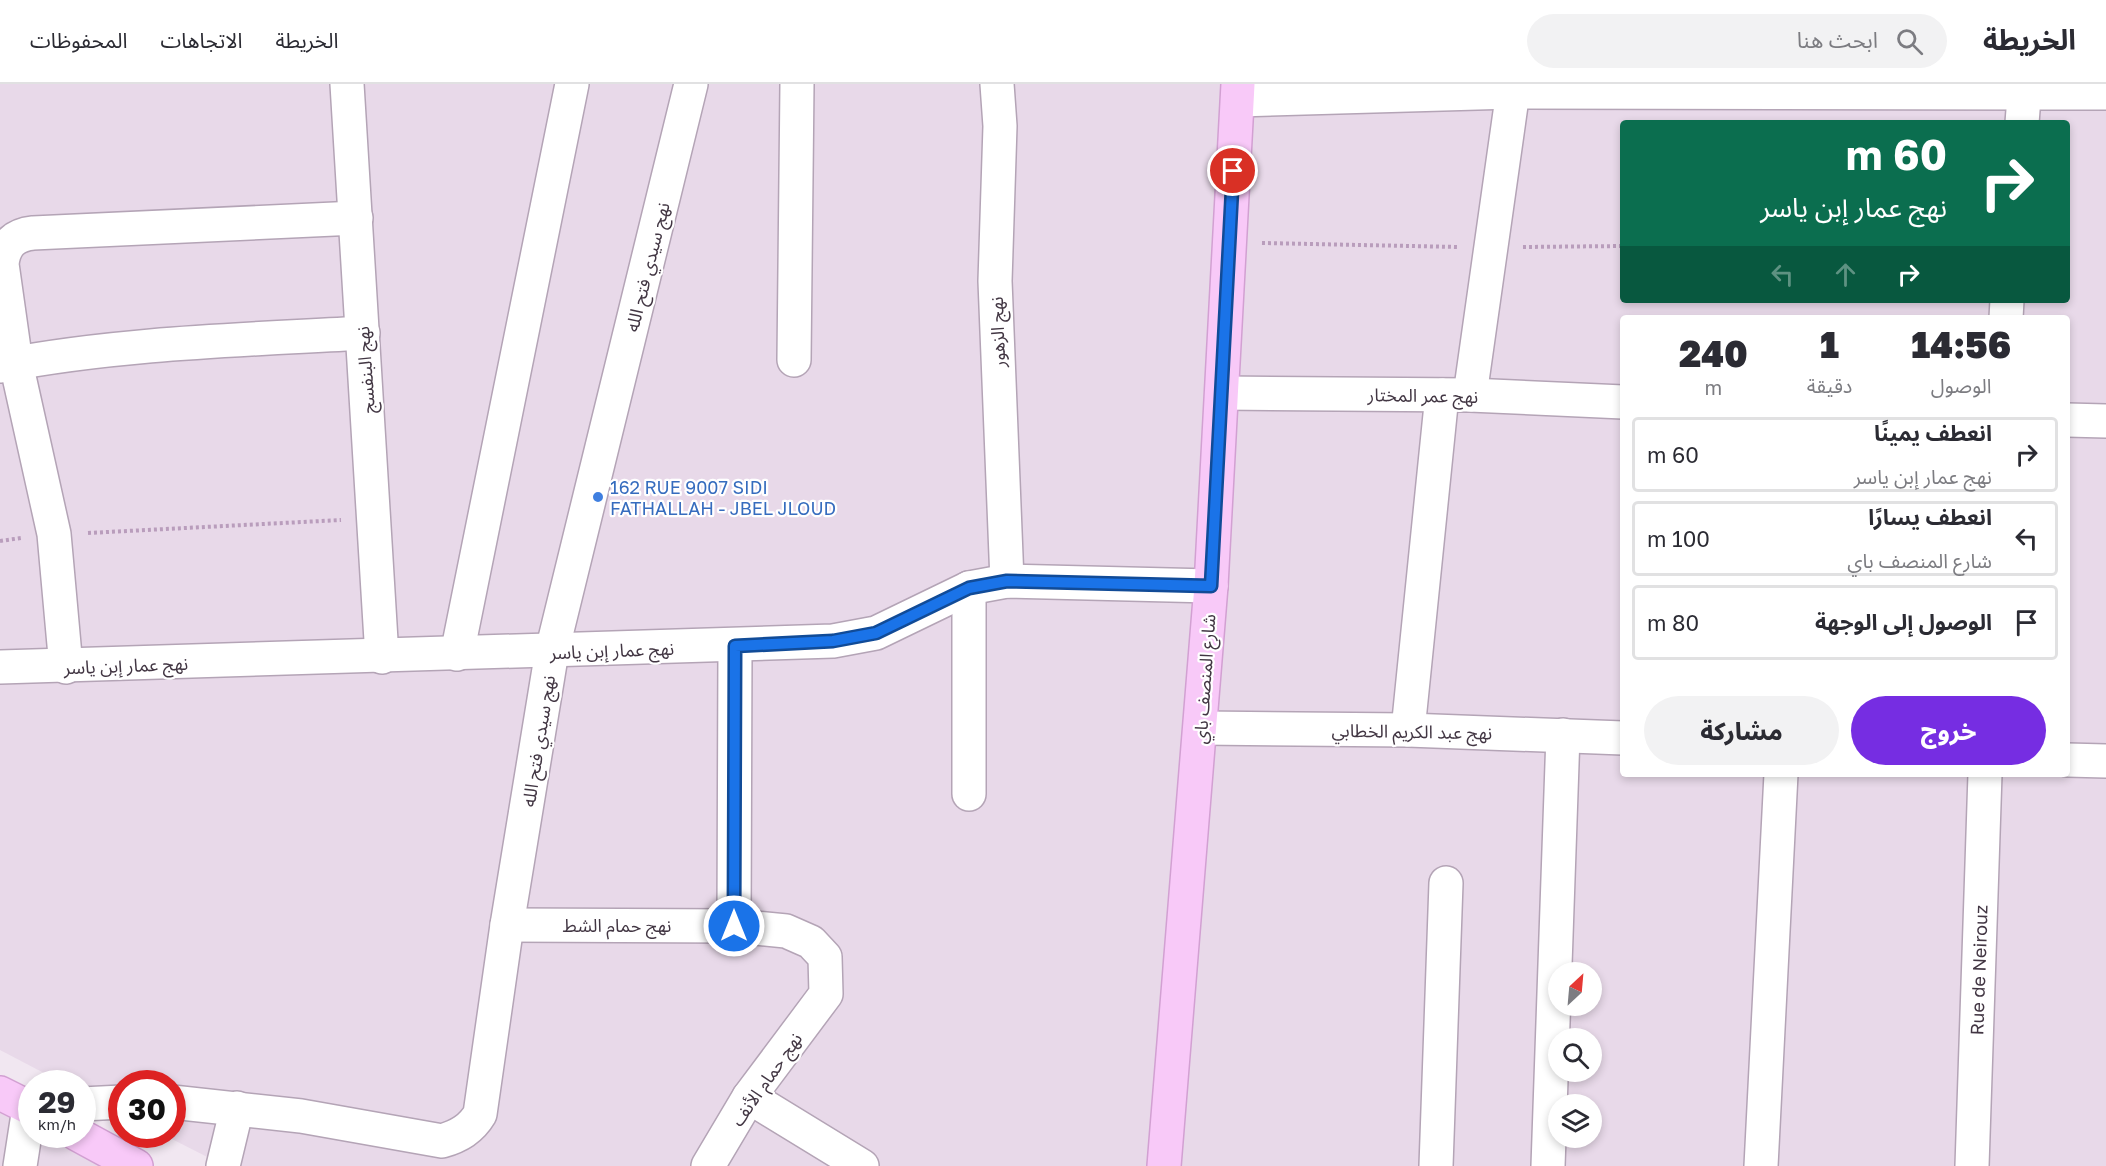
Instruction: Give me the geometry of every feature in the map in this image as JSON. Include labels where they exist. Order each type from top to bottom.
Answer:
[{"type":"street","name":"نهج البنفسج","points":[[347,84],[382,657]]},
{"type":"street","points":[[457,654],[572,84]]},
{"type":"street","name":"نهج سيدي فتح الله","points":[[186,1103],[301,1116],[442,1141],[458,1136],[474,1123],[480,1114],[486,1087],[507,924],[552,651],[692,84]]},
{"type":"street","points":[[794,360],[797,84]]},
{"type":"street","name":"نهج الزهور","points":[[997,84],[1000,126],[995,281],[1007,581]]},
{"type":"street","points":[[1238,92],[1513,88],[2024,100],[2106,93]]},
{"type":"street","points":[[1408,730],[1456,395],[1490,247],[1513,88]]},
{"type":"street","name":"شارع المنصف باي","points":[[1164,1166],[1211,586],[1238,92]]},
{"type":"street","points":[[66,667],[54,534],[8,364],[3,252],[15,238],[33,233],[356,218]]},
{"type":"street","points":[[8,364],[64,354],[146,345],[363,333]]},
{"type":"street","name":"نهج عمر المختار","points":[[1222,393],[1456,395],[1620,402]]},
{"type":"street","points":[[2070,420],[2106,421]]},
{"type":"street","name":"نهج عمار إبن ياسر","points":[[0,667],[66,667],[833,641],[876,633],[969,588],[1007,581],[1211,586]]},
{"type":"street","points":[[969,588],[969,794]]},
{"type":"street","points":[[734,926],[735,646]]},
{"type":"street","name":"نهج عبد الكريم الخطابي","points":[[1201,728],[1408,730],[1620,738]]},
{"type":"street","points":[[1548,1166],[1563,735]]},
{"type":"street","points":[[2070,760],[2106,761]]},
{"type":"street","points":[[1761,1166],[1781,777]]},
{"type":"street","name":"Rue de Neirouz","points":[[1972,1166],[1985,777]]},
{"type":"street","points":[[1436,1166],[1446,883]]},
{"type":"street","name":"نهج حمام الشط","points":[[507,924],[734,926],[786,931],[811,942],[825,957],[826,994]]},
{"type":"street","name":"نهج حمام الأنف","points":[[708,1166],[749,1098],[826,994]]},
{"type":"street","points":[[0,1093],[18,1102]]},
{"type":"street","points":[[749,1098],[862,1166]]},
{"type":"street","points":[[223,1166],[237,1108]]},
{"type":"street","points":[[96,1144],[136,1166]]},
{"type":"street","points":[[20,1166],[23,1148]]},
{"type":"path","points":[[1228,242],[1490,247],[1620,246]]},
{"type":"path","points":[[0,541],[54,534],[375,518]]},
{"type":"shaded area","points":[[0,84],[2106,84],[2106,1166],[225,1166],[186,1146],[186,1070],[108,1070],[108,1106],[96,1100],[96,1070],[38,1070],[0,1050]]},
{"type":"shaded area","points":[[0,1110],[18,1119],[18,1148],[77,1148],[114,1166],[0,1166]]},
{"type":"place","name":"162 RUE 9007 SIDI FATHALLAH - JBEL JLOUD","points":[[598,497]]},
{"type":"route","points":[[734,926],[735,646],[833,641],[876,633],[969,588],[1007,581],[1211,586],[1233,171]]}]
